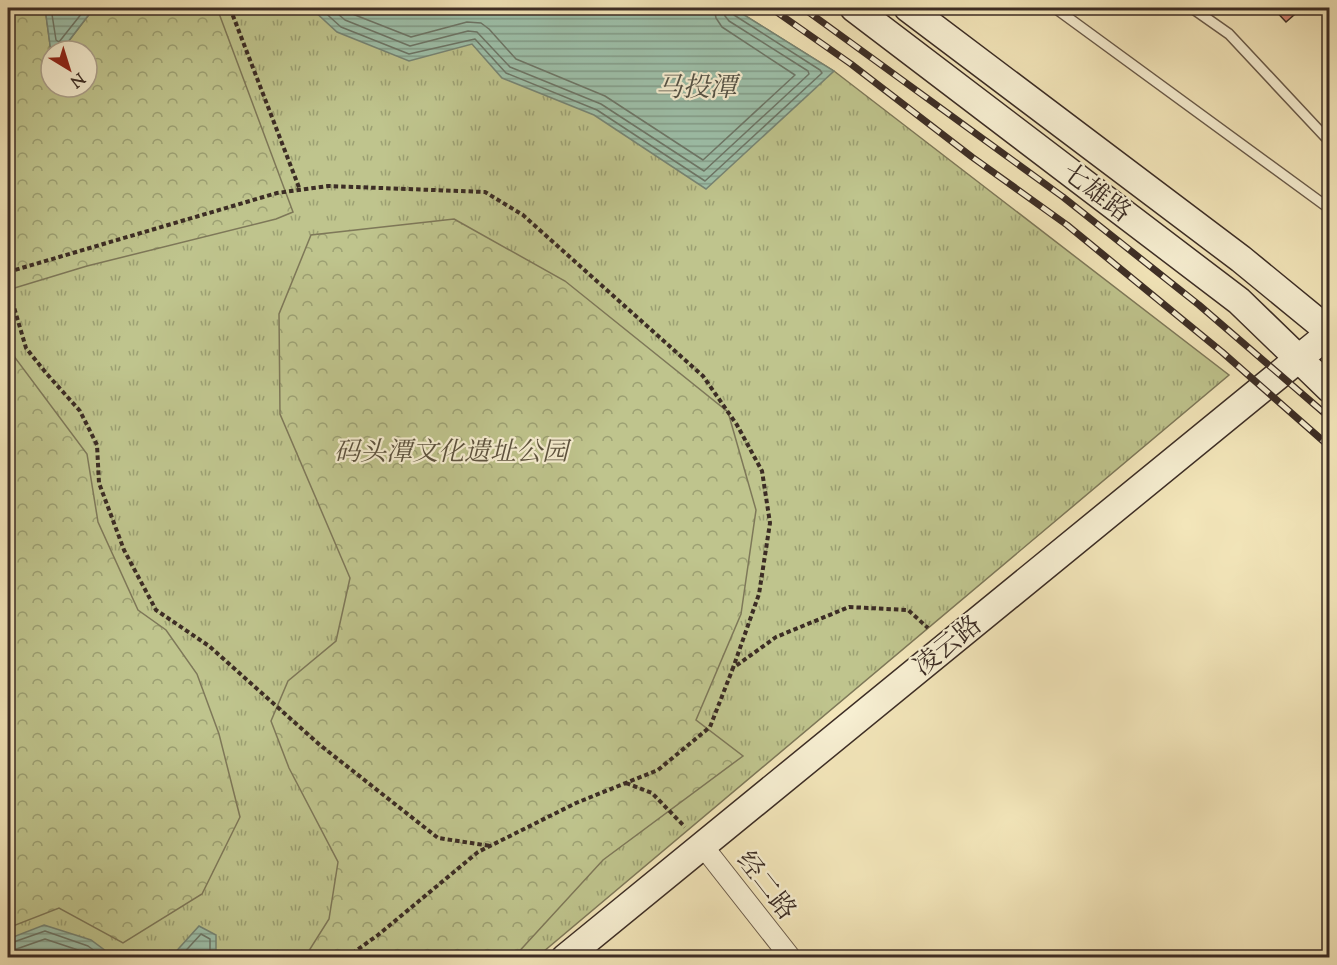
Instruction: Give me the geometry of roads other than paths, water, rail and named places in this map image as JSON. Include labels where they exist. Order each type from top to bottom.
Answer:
[{"type":"street","name":"七雄路","points":[[854,8],[1239,301],[1329,389]]},
{"type":"street","name":"七雄路","points":[[909,8],[1241,259],[1329,333]]},
{"type":"street","name":"凌云路","points":[[565,957],[1329,333]]},
{"type":"street","name":"经二路","points":[[702,845],[791,957]]},
{"type":"lane","points":[[1055,8],[1329,209]]},
{"type":"lane","points":[[1192,8],[1229,34],[1329,142]]},
{"type":"water","points":[[45,8],[94,8],[70,39],[49,39]]},
{"type":"water","name":"马投潭","points":[[311,8],[733,8],[834,71],[706,189],[594,115],[502,78],[472,44],[409,61],[337,32]]},
{"type":"water","points":[[44,925],[91,940],[114,957],[8,957],[8,939]]},
{"type":"water","points":[[199,926],[216,935],[216,957],[171,957]]},
{"type":"railway","points":[[771,8],[851,64],[972,157],[1067,225],[1222,352],[1330,447]]},
{"type":"railway","points":[[803,8],[1063,197],[1199,305],[1330,418]]},
{"type":"park label","name":"码头潭文化遗址公园","points":[[451,451]]}]
